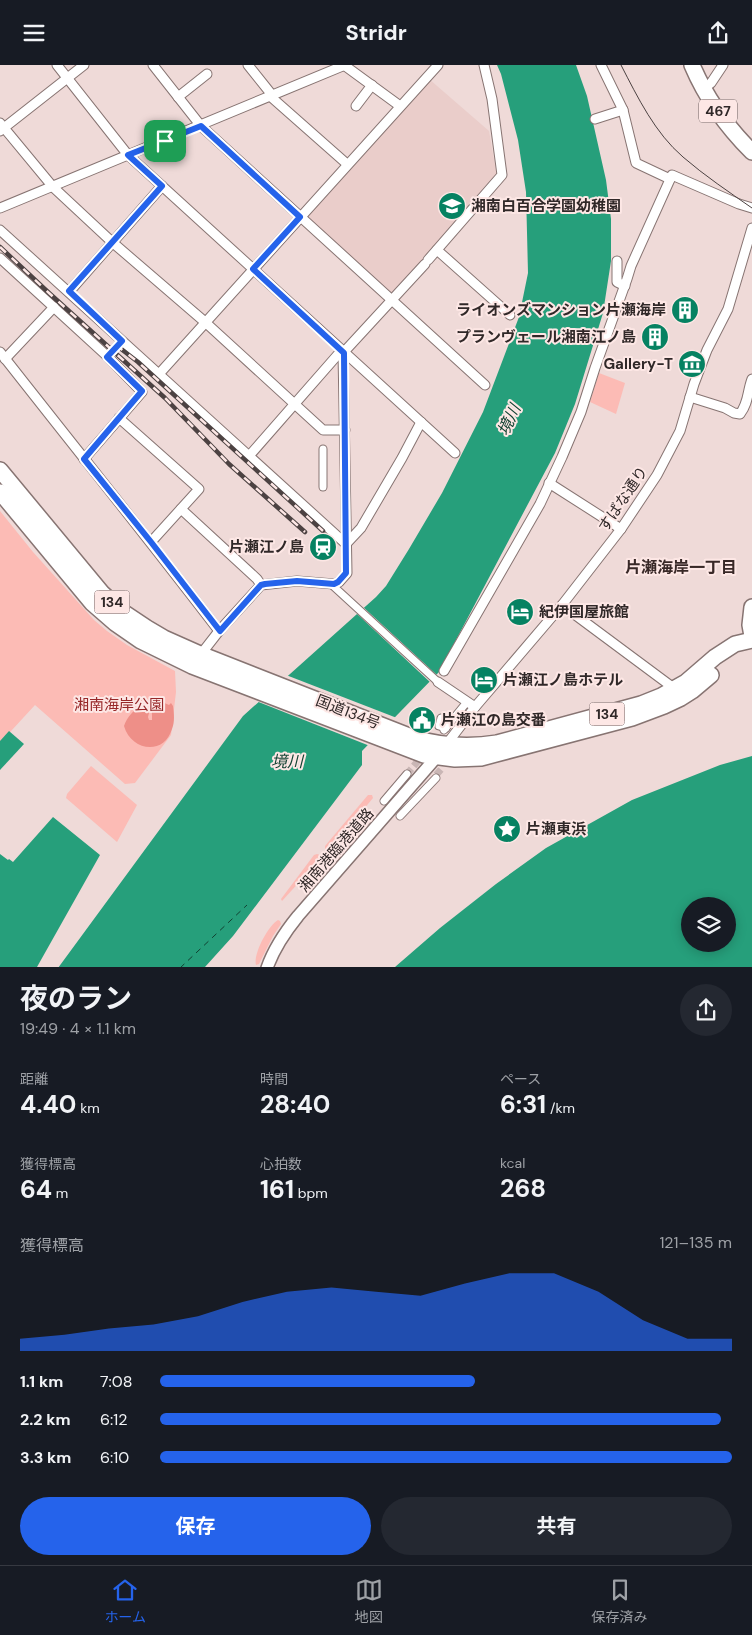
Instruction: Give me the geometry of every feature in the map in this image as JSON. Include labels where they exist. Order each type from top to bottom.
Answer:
[{"type":"highway","name":"467","points":[[692,65],[703,89],[732,130],[752,152]]},
{"type":"highway","name":"国道134号","points":[[0,470],[102,593],[123,612],[173,643],[196,660],[253,689],[390,735],[414,738],[441,751],[468,759],[499,754],[644,714],[664,706],[692,691],[721,665],[740,653],[752,641]]},
{"type":"highway","name":"国道134号","points":[[0,492],[92,603],[115,623],[141,641],[196,660],[265,679],[390,735]]},
{"type":"highway","points":[[752,607],[750,625],[752,636]]},
{"type":"highway","name":"国道134号","points":[[441,751],[497,743],[629,708],[675,689],[695,675],[720,653],[735,644],[752,641]]},
{"type":"street","points":[[57,65],[128,155],[455,453]]},
{"type":"street","points":[[84,65],[68,79],[1,127],[53,187],[112,242],[205,322],[323,431],[345,430]]},
{"type":"street","points":[[153,65],[201,126],[485,385]]},
{"type":"street","points":[[248,65],[271,96],[347,164]]},
{"type":"street","points":[[0,208],[344,65],[400,106]]},
{"type":"street","points":[[160,374],[438,65]]},
{"type":"street","points":[[601,65],[623,110],[636,163],[670,179]]},
{"type":"street","points":[[703,89],[711,83],[723,65]]},
{"type":"street","points":[[249,456],[342,352],[392,301],[502,175],[488,66]]},
{"type":"street","points":[[178,97],[207,74]]},
{"type":"street","points":[[356,107],[372,85]]},
{"type":"street","points":[[595,119],[623,110]]},
{"type":"street","points":[[444,671],[540,504],[582,413],[595,368],[631,266],[672,175],[752,208]]},
{"type":"street","points":[[69,291],[162,186]]},
{"type":"street","name":"すばな通り","points":[[441,751],[475,707],[562,605],[621,529],[657,475],[680,431],[690,397],[708,350],[728,309],[752,228]]},
{"type":"street","points":[[0,230],[346,544]]},
{"type":"street","points":[[437,250],[510,315]]},
{"type":"street","points":[[0,258],[142,391],[84,459]]},
{"type":"street","points":[[617,261],[617,283],[624,286]]},
{"type":"street","points":[[54,307],[3,355],[220,631]]},
{"type":"street","points":[[107,357],[122,341]]},
{"type":"street","points":[[196,660],[261,585],[297,581],[331,584],[338,582],[346,573],[345,430],[342,352]]},
{"type":"street","points":[[690,397],[740,414],[746,405],[752,379]]},
{"type":"street","points":[[119,418],[199,489],[151,542]]},
{"type":"street","points":[[346,544],[361,528],[422,423]]},
{"type":"street","points":[[323,449],[323,487]]},
{"type":"street","points":[[549,483],[621,529]]},
{"type":"street","points":[[181,509],[261,585]]},
{"type":"street","points":[[331,584],[436,681],[475,707]]},
{"type":"street","points":[[562,605],[675,689]]},
{"type":"street","points":[[441,719],[439,726],[445,729],[467,702]]},
{"type":"street","name":"湘南港臨港道路","points":[[267,967],[284,934],[298,916],[441,751]]},
{"type":"street","points":[[384,801],[404,775]]},
{"type":"street","points":[[400,817],[436,777]]},
{"type":"shaded area","points":[[429,79],[489,131],[497,177],[394,295],[390,294],[306,218],[306,215]]},
{"type":"shaded area","points":[[160,701],[169,705],[171,703],[173,706],[174,720],[168,738],[155,747],[140,745],[133,741],[128,734],[124,726],[125,723],[134,711],[143,705],[149,713],[149,720],[152,720],[152,707]]},
{"type":"green space","points":[[599,373],[625,383],[616,414],[590,402]]},
{"type":"green space","name":"湘南海岸公園","points":[[0,511],[33,552],[94,620],[127,645],[175,671],[176,692],[171,735],[135,783],[125,784],[35,705],[0,743]]},
{"type":"green space","points":[[91,766],[137,805],[117,842],[66,798],[67,794]]},
{"type":"green space","points":[[368,795],[372,795],[373,798],[328,852],[325,850],[325,846]]},
{"type":"green space","points":[[314,855],[323,856],[282,901],[281,899]]},
{"type":"green space","points":[[278,920],[281,924],[259,964],[256,965],[257,954],[262,941],[270,928]]},
{"type":"water","name":"境川","points":[[497,65],[576,65],[587,96],[606,180],[611,219],[611,261],[603,313],[575,404],[555,453],[439,672],[362,751],[362,765],[233,936],[205,967],[59,967],[243,716],[386,586],[442,493],[483,412],[519,317],[528,273],[526,192],[518,140]]},
{"type":"water","points":[[9,731],[24,744],[0,770],[0,741]]},
{"type":"water","points":[[752,756],[752,967],[395,967],[440,928],[546,848],[632,800],[720,765]]},
{"type":"water","points":[[53,817],[100,855],[37,967],[0,967],[0,854],[13,862]]},
{"type":"pier","points":[[362,606],[438,676],[431,683],[355,612]]},
{"type":"pier","points":[[286,675],[397,718],[370,746],[256,701]]},
{"type":"ferry route","points":[[181,967],[247,905]]},
{"type":"tunnel","points":[[407,774],[423,755]]},
{"type":"tunnel","points":[[428,763],[443,776]]},
{"type":"tram line","points":[[621,65],[648,114],[673,148],[717,184],[752,208]]},
{"type":"railway","points":[[0,247],[165,398],[229,464],[305,532]]},
{"type":"railway","points":[[116,345],[138,362],[323,531]]},
{"type":"place","name":"湘南白百合学園幼稚園","points":[[452,206]]},
{"type":"place","name":"ライオンズマンション片瀬海岸","points":[[685,310]]},
{"type":"place","name":"プランヴェール湘南江ノ島","points":[[655,337]]},
{"type":"place","name":"Gallery-T","points":[[692,364]]},
{"type":"place","name":"片瀬江ノ島","points":[[323,547]]},
{"type":"place","name":"紀伊国屋旅館","points":[[520,612]]},
{"type":"place","name":"片瀬江ノ島ホテル","points":[[484,680]]},
{"type":"place","name":"片瀬江の島交番","points":[[422,720]]},
{"type":"place","name":"片瀬東浜","points":[[507,829]]},
{"type":"district","name":"片瀬海岸一丁目","points":[[681,567]]},
{"type":"route","points":[[201,126],[300,217],[253,269],[344,353],[347,571],[334,584],[297,581],[261,585],[220,631],[84,459],[142,391],[107,357],[122,341],[69,291],[162,186],[128,155],[165,141],[201,126]]}]
